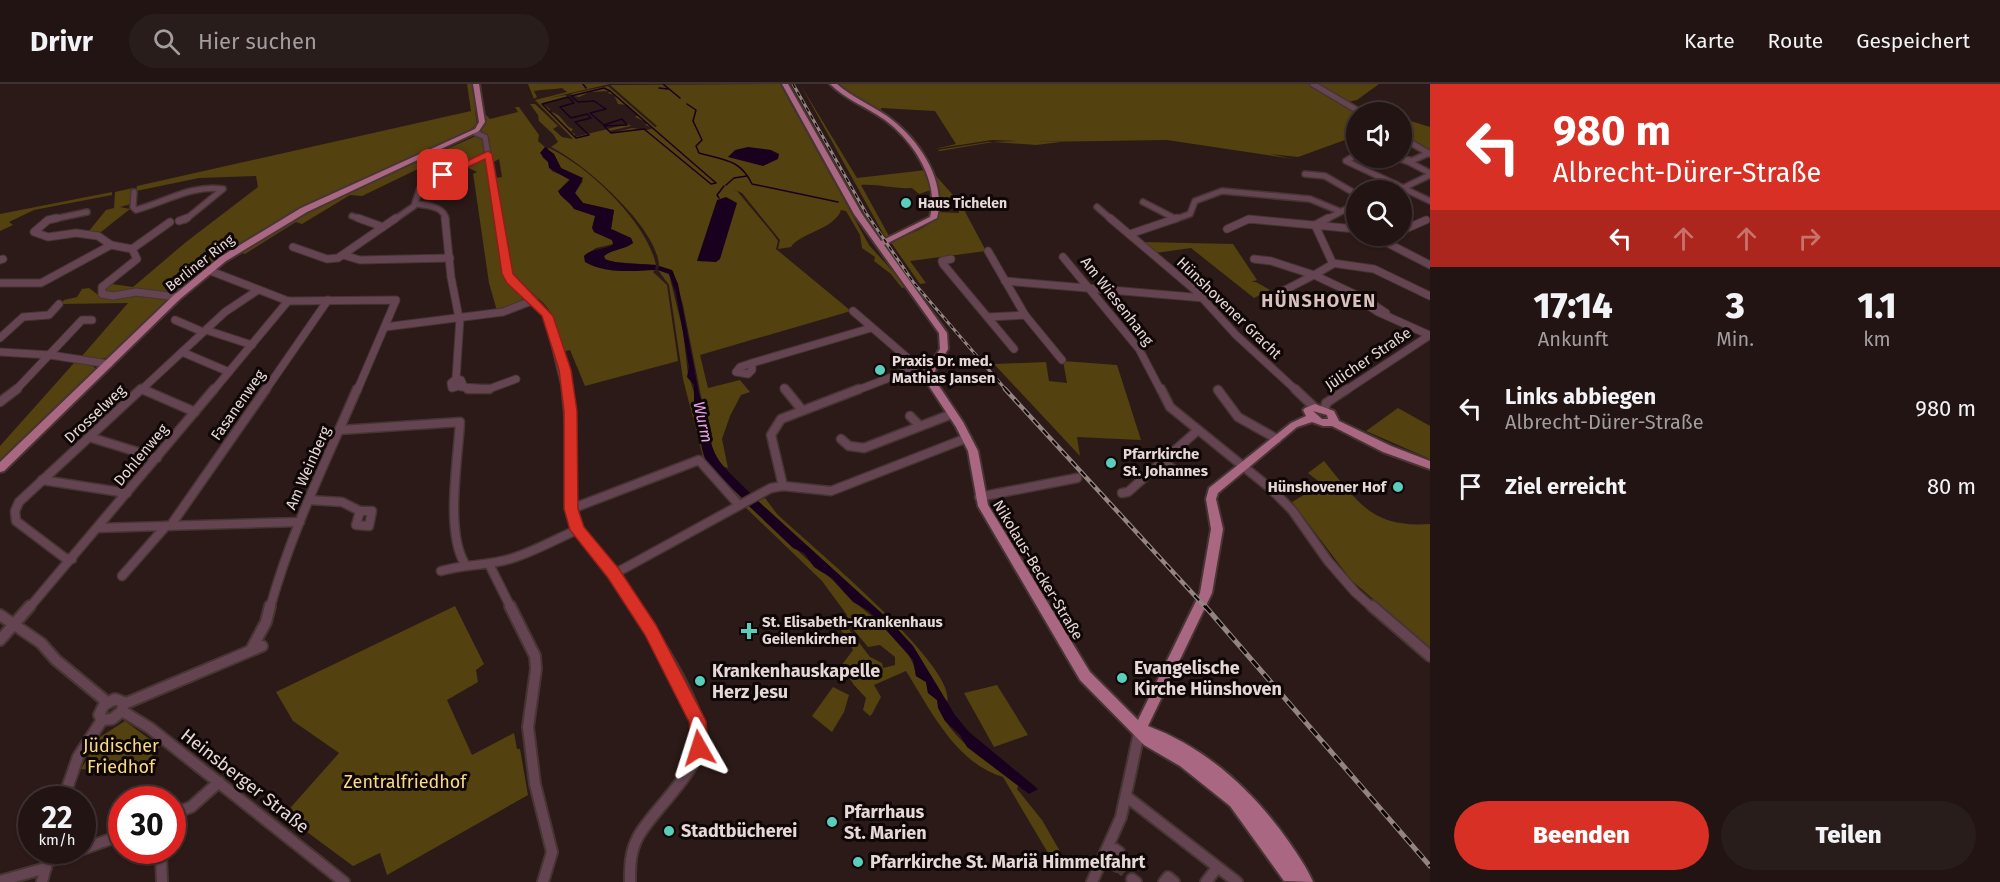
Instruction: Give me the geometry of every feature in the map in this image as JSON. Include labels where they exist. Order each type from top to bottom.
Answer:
[{"type":"main road","points":[[474,132],[482,122],[476,84]]},
{"type":"main road","points":[[785,84],[843,190],[943,333],[944,349],[930,371]]},
{"type":"main road","points":[[833,84],[890,121],[917,152],[935,183],[933,218],[881,244]]},
{"type":"main road","name":"Berliner Ring","points":[[0,468],[177,297],[208,270],[260,235],[304,210],[474,132]]},
{"type":"main road","name":"Nikolaus-Becker-Straße","points":[[930,371],[932,383],[967,438],[976,462],[979,497],[1077,664],[1100,692],[1149,740],[1185,761],[1234,801],[1289,876],[1297,882]]},
{"type":"main road","points":[[1305,882],[1266,824],[1241,794],[1188,753],[1152,732],[1140,729],[1206,592],[1217,530],[1211,500],[1213,491],[1313,412],[1325,409],[1334,416],[1334,422]]},
{"type":"main road","points":[[1313,412],[1324,423],[1334,422],[1387,449],[1430,465]]},
{"type":"street","points":[[1313,84],[1346,104]]},
{"type":"street","points":[[474,132],[485,137],[505,267],[510,280],[534,300],[548,316],[565,370],[571,411],[571,509],[577,530],[614,574],[650,630],[697,721],[699,748],[688,768],[637,838],[630,859],[630,882]]},
{"type":"street","points":[[1412,143],[1429,153]]},
{"type":"street","points":[[1412,157],[1429,153]]},
{"type":"street","points":[[293,247],[327,259],[343,255],[417,204],[420,188],[488,154]]},
{"type":"street","points":[[1412,163],[1430,174]]},
{"type":"street","points":[[1361,168],[1386,180]]},
{"type":"street","points":[[1305,174],[1325,176],[1346,188]]},
{"type":"street","points":[[1412,183],[1430,174]]},
{"type":"street","points":[[132,249],[170,222],[185,220],[223,189],[216,187],[176,195],[158,205],[136,210],[133,207],[134,192]]},
{"type":"street","points":[[1130,234],[1190,213],[1195,201],[1222,192],[1310,200],[1339,211]]},
{"type":"street","points":[[1412,192],[1430,201]]},
{"type":"street","points":[[1143,202],[1176,219]]},
{"type":"street","points":[[417,204],[440,209],[445,214],[459,318],[456,379],[451,383],[451,387],[472,390],[509,385],[516,380]]},
{"type":"street","name":"Hünshovener Gracht","points":[[1097,207],[1204,298],[1236,335],[1313,412]]},
{"type":"street","points":[[1315,225],[1346,208]]},
{"type":"street","points":[[87,212],[48,220],[34,232],[48,237],[76,234],[98,236],[111,245],[132,249],[138,258],[102,287],[102,294],[113,296],[136,292],[177,297]]},
{"type":"street","points":[[352,216],[383,227]]},
{"type":"street","points":[[1227,229],[1249,219],[1346,228]]},
{"type":"street","points":[[1412,226],[1426,220]]},
{"type":"street","points":[[1315,225],[1332,263]]},
{"type":"street","points":[[0,283],[15,285],[41,283],[111,245]]},
{"type":"street","points":[[1395,246],[1430,265]]},
{"type":"street","points":[[988,251],[1024,315],[1062,360]]},
{"type":"street","points":[[343,255],[360,260],[450,258]]},
{"type":"street","name":"Am Wiesenhang","points":[[1063,257],[1141,352],[1167,402],[1244,466],[1292,510],[1328,561],[1355,592],[1430,656]]},
{"type":"street","points":[[951,259],[942,261],[943,264],[1014,349]]},
{"type":"street","points":[[1254,259],[1270,261],[1314,275],[1356,297],[1368,307],[1386,313],[1428,334]]},
{"type":"street","points":[[1283,291],[1332,263],[1374,269],[1430,296]]},
{"type":"street","points":[[208,270],[288,301],[328,300]]},
{"type":"street","points":[[1005,281],[1204,298]]},
{"type":"street","name":"Drosselweg","points":[[72,559],[65,558],[14,517],[20,502],[225,312],[258,290]]},
{"type":"street","name":"Am Weinberg","points":[[251,650],[266,622],[280,572],[309,500],[396,300],[328,300]]},
{"type":"street","name":"Fasanenweg","points":[[122,576],[169,525],[328,300]]},
{"type":"street","points":[[385,327],[509,311],[534,300]]},
{"type":"street","name":"Dohlenweg","points":[[0,640],[72,559],[288,301]]},
{"type":"street","points":[[0,338],[19,318],[49,315],[59,304]]},
{"type":"street","points":[[853,311],[918,367],[930,371]]},
{"type":"street","points":[[989,317],[1024,315]]},
{"type":"street","points":[[0,402],[16,390],[82,320],[92,320]]},
{"type":"street","points":[[175,320],[252,345]]},
{"type":"street","points":[[752,363],[871,328]]},
{"type":"street","name":"Jülicher Straße","points":[[1325,409],[1326,404],[1428,334]]},
{"type":"street","points":[[0,352],[50,355],[109,364]]},
{"type":"street","points":[[182,352],[229,372]]},
{"type":"street","points":[[783,486],[771,435],[781,419],[918,367]]},
{"type":"street","points":[[784,388],[802,410]]},
{"type":"street","points":[[141,389],[195,412]]},
{"type":"street","points":[[1218,390],[1238,417],[1277,439]]},
{"type":"street","points":[[841,439],[849,446],[864,448],[952,414]]},
{"type":"street","points":[[909,416],[920,426]]},
{"type":"street","points":[[340,430],[460,422],[455,513],[459,554],[465,564]]},
{"type":"street","points":[[1122,493],[1128,492],[1198,430]]},
{"type":"street","points":[[89,437],[157,458]]},
{"type":"street","points":[[614,574],[771,488],[783,486],[820,491],[837,489],[967,438]]},
{"type":"street","points":[[571,509],[699,460],[740,504]]},
{"type":"street","points":[[1162,462],[1181,474]]},
{"type":"street","points":[[979,497],[1077,477]]},
{"type":"street","points":[[42,480],[127,493]]},
{"type":"street","points":[[309,500],[340,501],[360,511]]},
{"type":"street","points":[[98,528],[300,522]]},
{"type":"street","points":[[441,571],[465,564],[489,564],[534,551],[577,530]]},
{"type":"street","points":[[489,564],[536,656],[528,727],[535,784],[552,852],[543,882]]},
{"type":"street","points":[[0,615],[41,643],[56,660],[107,702],[99,712],[102,720]]},
{"type":"street","points":[[67,786],[74,764],[92,731],[102,720],[112,719],[123,708],[262,646]]},
{"type":"street","name":"Heinsberger Straße","points":[[107,702],[118,699],[123,708],[344,882]]},
{"type":"street","points":[[1092,882],[1110,846],[1127,797],[1140,729]]},
{"type":"street","points":[[186,809],[219,782]]},
{"type":"street","points":[[1127,797],[1146,809],[1216,869],[1237,882]]},
{"type":"street","points":[[1114,849],[1119,852],[1114,861],[1117,866]]},
{"type":"street","points":[[0,881],[39,864]]},
{"type":"street","points":[[42,882],[47,864]]},
{"type":"street","points":[[161,864],[162,882]]},
{"type":"street","points":[[1206,882],[1216,869]]},
{"type":"street","points":[[1164,882],[1168,877],[1174,882]]},
{"type":"green space","points":[[467,84],[475,84],[477,110],[475,111],[477,124],[469,131],[307,204],[232,249],[177,291],[107,293],[106,289],[112,284],[133,287],[186,242],[258,187],[256,176],[199,178],[136,191],[137,186],[471,111]]},
{"type":"green space","points":[[528,84],[610,84],[549,98],[565,95],[568,97],[543,104],[573,129],[571,132],[575,134],[575,137],[628,124],[631,126],[609,131],[611,133],[632,128],[647,130],[653,128],[635,117],[638,115],[627,105],[618,104],[614,95],[608,93],[610,91],[590,92],[579,97],[570,95],[574,93],[608,86],[655,127],[657,126],[610,85],[780,84],[869,245],[907,287],[902,288],[891,274],[874,261],[875,257],[862,248],[860,235],[846,211],[841,210],[832,222],[801,238],[791,247],[778,249],[780,240],[742,193],[725,186],[737,191],[773,234],[778,241],[776,249],[851,311],[700,355],[708,388],[740,380],[750,392],[741,395],[722,439],[728,468],[717,461],[709,439],[706,418],[702,415],[704,411],[683,305],[673,271],[659,266],[655,251],[646,234],[617,198],[582,167],[551,147],[558,142],[539,121],[538,115],[530,104],[535,104],[558,126],[553,129],[562,137],[573,139],[535,100],[567,92],[562,88],[534,91],[537,97],[534,99]]},
{"type":"green space","points":[[800,84],[857,178],[926,170],[934,189],[919,194],[912,188],[861,185],[889,236],[885,237]]},
{"type":"green space","points":[[835,84],[1310,84],[1346,107],[1346,140],[1298,157],[1270,154],[1293,159],[1167,140],[1034,142],[1061,142],[1036,145],[993,142],[940,151],[937,150],[988,142],[1018,141],[992,140],[934,149],[956,144],[935,111],[881,108],[882,113]]},
{"type":"green space","points":[[1315,84],[1379,84],[1357,100],[1348,102]]},
{"type":"green space","points":[[515,107],[519,107],[539,135],[538,141],[545,147],[542,157],[548,162],[552,171],[570,179],[562,187],[560,195],[575,209],[596,216],[594,232],[612,240],[614,244],[596,248],[584,256],[630,270],[655,270],[653,272],[667,285],[678,361],[585,386],[570,350],[562,352],[554,319],[548,308],[512,274],[508,266],[494,178],[502,177],[499,159],[492,163],[489,138],[481,131],[485,114],[490,119],[518,112]]},
{"type":"green space","points":[[1412,121],[1430,127],[1430,152],[1412,141]]},
{"type":"green space","points":[[476,136],[482,139],[498,223],[502,266],[508,282],[523,295],[522,303],[497,311],[489,283],[473,174],[477,172],[464,166],[469,163],[449,154],[362,196],[350,195],[302,224],[296,222],[245,254],[239,252],[303,213]]},
{"type":"green space","points":[[549,148],[581,168],[614,197],[641,231],[656,265],[612,262],[605,259],[604,256],[607,254],[633,243],[631,238],[611,229],[614,210],[583,203],[575,193],[583,181],[561,168],[554,154],[547,150]]},
{"type":"green space","points":[[928,167],[961,204],[986,251],[910,261],[926,283],[920,284],[890,241],[924,227],[935,218],[938,212],[959,213],[958,202],[938,199],[939,186]]},
{"type":"green space","points":[[133,188],[131,204],[120,207],[130,209],[101,232],[89,231],[106,210],[114,208],[115,192]]},
{"type":"green space","points":[[112,192],[112,195],[34,210],[9,222],[13,225],[0,231],[0,214]]},
{"type":"green space","points":[[1142,242],[1233,244],[1257,280],[1251,282],[1256,282],[1270,290],[1254,298],[1191,248],[1155,253]]},
{"type":"green space","points":[[658,270],[669,274],[683,331],[688,375],[701,422],[704,457],[722,480],[742,498],[739,500],[704,461],[683,379],[669,285]]},
{"type":"green space","points":[[89,288],[101,297],[132,295],[167,300],[113,355],[102,359],[82,356],[128,303],[61,304],[64,300],[77,297],[82,289]]},
{"type":"green space","points":[[1063,361],[1117,365],[1141,440],[1077,437],[1080,456],[994,364],[1046,362],[1049,381],[1067,383]]},
{"type":"green space","points":[[74,363],[93,365],[95,369],[0,460],[0,446]]},
{"type":"green space","points":[[1398,408],[1430,426],[1430,459],[1366,431]]},
{"type":"green space","points":[[1324,461],[1357,500],[1379,517],[1393,522],[1430,524],[1430,648],[1351,580],[1292,502],[1322,484],[1308,473]]},
{"type":"green space","points":[[765,498],[777,514],[906,634],[929,661],[944,685],[947,702],[913,646],[889,620],[758,501]]},
{"type":"green space","points":[[749,506],[891,633],[914,665],[916,676],[926,682],[928,693],[937,700],[949,726],[970,748],[1019,784],[1017,789],[1042,820],[1061,853],[1048,853],[1003,777],[986,770],[972,760],[946,734],[906,671],[874,685],[881,697],[870,716],[863,710],[866,698],[841,666],[853,650],[836,622],[841,619],[870,657],[882,663],[883,668],[895,665],[895,657],[880,645],[868,647],[846,621],[847,615],[822,581],[745,507]]},
{"type":"green space","name":"Zentralfriedhof","points":[[455,606],[484,664],[476,670],[478,682],[447,700],[472,755],[514,733],[517,749],[520,749],[528,795],[387,875],[380,853],[353,866],[284,815],[339,753],[293,721],[276,692]]},
{"type":"green space","points":[[997,685],[1028,735],[994,747],[964,693]]},
{"type":"green space","points":[[833,687],[849,695],[844,712],[832,732],[812,716]]},
{"type":"green space","name":"Jüdischer Friedhof","points":[[125,721],[160,747],[136,774],[81,769],[100,737]]},
{"type":"water","points":[[545,147],[554,154],[561,168],[583,178],[575,193],[583,203],[614,210],[611,229],[631,238],[633,243],[607,254],[604,256],[605,259],[622,263],[656,265],[655,270],[610,270],[585,262],[584,256],[591,251],[610,246],[613,244],[612,240],[594,232],[592,228],[595,216],[574,209],[559,193],[558,191],[570,180],[549,168],[548,162],[540,153]]},
{"type":"water","points":[[748,147],[771,150],[779,154],[778,159],[763,166],[728,157],[735,150]]},
{"type":"water","points":[[726,197],[737,203],[720,259],[716,262],[697,261],[717,200]]},
{"type":"water","name":"Wurm","points":[[659,266],[672,270],[678,284],[699,394],[705,409],[702,415],[706,418],[715,453],[725,468],[751,494],[742,498],[706,461],[694,403],[694,385],[687,377],[689,367],[676,293],[669,274],[658,270]]},
{"type":"water","points":[[758,501],[889,620],[913,646],[955,715],[969,732],[1038,789],[1029,794],[967,747],[960,735],[945,721],[938,708],[937,700],[928,693],[926,682],[916,676],[913,660],[869,611],[853,602],[832,578],[814,567],[804,553],[793,548],[749,506]]},
{"type":"waterway","points":[[583,84],[586,88]]},
{"type":"waterway","points":[[663,84],[680,98]]},
{"type":"waterway","points":[[604,88],[610,91],[716,183],[711,184],[644,129],[611,133],[604,126],[627,125],[622,119],[604,125],[590,113],[606,109],[594,101],[578,102],[571,96],[604,88]]},
{"type":"waterway","points":[[659,88],[668,89]]},
{"type":"waterway","points":[[568,97],[574,103],[560,107],[571,118],[587,114],[591,118],[575,122],[589,135],[576,138],[542,104],[568,97]]},
{"type":"waterway","points":[[687,104],[696,110],[693,121],[702,140],[696,146],[699,153],[724,159],[737,165],[747,176]]},
{"type":"waterway","points":[[726,185],[734,178],[747,176]]},
{"type":"waterway","points":[[747,176],[752,184],[838,202]]},
{"type":"waterway","points":[[719,198],[717,195],[724,186]]},
{"type":"tunnel","points":[[1117,866],[1132,879]]},
{"type":"railway","points":[[793,84],[866,213],[914,283],[1007,391]]},
{"type":"railway","points":[[1005,389],[1206,608]]},
{"type":"railway","points":[[1205,606],[1430,866]]},
{"type":"place","name":"Haus Tichelen","points":[[906,203]]},
{"type":"place","name":"Praxis Dr. med. Mathias Jansen","points":[[880,370]]},
{"type":"place","name":"Pfarrkirche St. Johannes","points":[[1111,463]]},
{"type":"place","name":"Hünshovener Hof","points":[[1398,487]]},
{"type":"place","name":"St. Elisabeth-Krankenhaus Geilenkirchen","points":[[749,631]]},
{"type":"place","name":"Evangelische Kirche Hünshoven","points":[[1122,678]]},
{"type":"place","name":"Krankenhauskapelle Herz Jesu","points":[[700,681]]},
{"type":"place","name":"Pfarrhaus St. Marien","points":[[832,822]]},
{"type":"place","name":"Stadtbücherei","points":[[669,831]]},
{"type":"place","name":"Pfarrkirche St. Mariä Himmelfahrt","points":[[858,862]]},
{"type":"district","name":"HÜNSHOVEN","points":[[1319,301]]},
{"type":"route","points":[[443,175],[488,154],[505,267],[510,280],[544,309],[565,370],[571,411],[571,509],[577,530],[614,574],[650,630],[697,721],[701,740],[699,748]]}]
